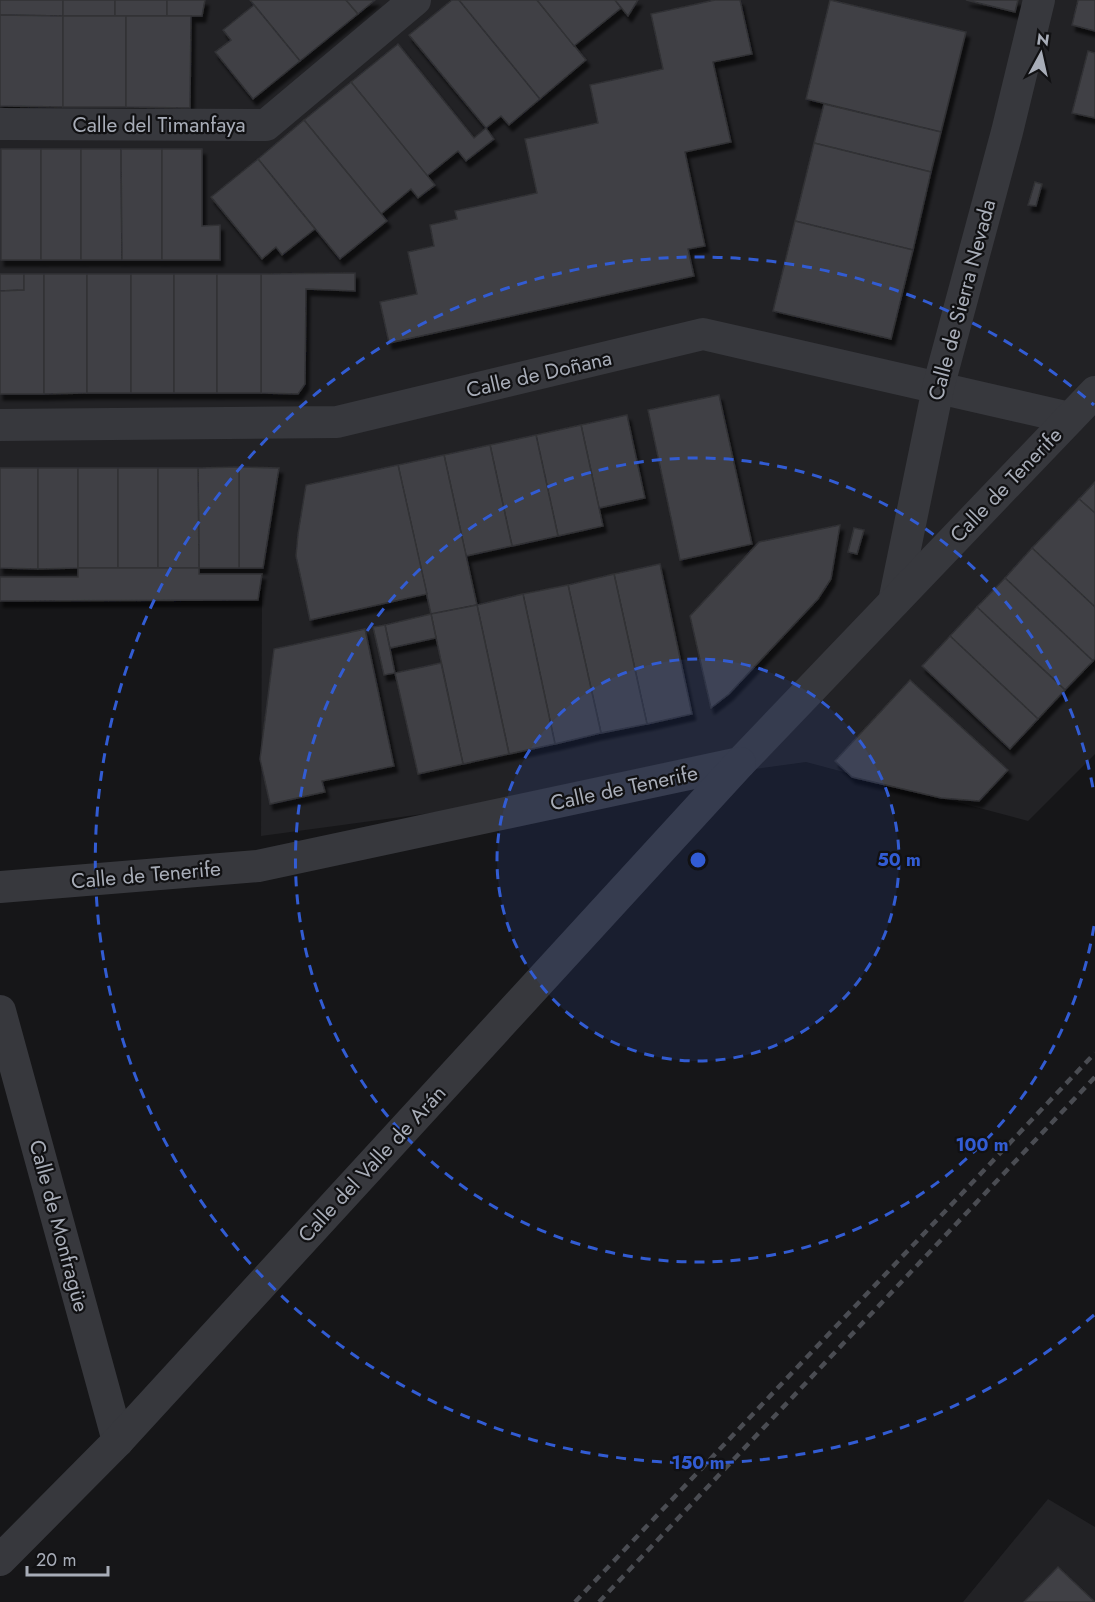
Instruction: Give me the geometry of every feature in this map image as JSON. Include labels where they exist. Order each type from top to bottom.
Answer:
[{"type":"street","name":"Calle del Timanfaya","points":[[0,123],[266,125],[415,0]]},
{"type":"street","name":"Calle de Sierra Nevada","points":[[894,602],[938,388],[1007,132],[1039,0]]},
{"type":"street","name":"Calle de Doñana","points":[[0,425],[337,422],[703,334],[1070,418]]},
{"type":"street","name":"Calle de Tenerife","points":[[0,887],[258,866],[740,763],[1095,392]]},
{"type":"street","name":"Calle del Valle de Arán","points":[[0,1560],[118,1441],[740,763]]},
{"type":"street","name":"Calle de Monfragüe","points":[[0,1011],[118,1441]]},
{"type":"shaded area","points":[[0,0],[1095,0],[1095,754],[1028,821],[806,762],[261,836],[262,589],[0,580]]},
{"type":"shaded area","points":[[1048,1499],[1095,1527],[1095,1602],[963,1602]]},
{"type":"building","points":[[0,0],[63,0],[63,16],[0,15]]},
{"type":"building","points":[[63,0],[115,0],[115,16],[63,16]]},
{"type":"building","points":[[115,0],[167,0],[167,16],[115,16]]},
{"type":"building","points":[[167,0],[205,0],[202,16],[167,16]]},
{"type":"building","points":[[250,0],[346,0],[358,14],[300,61]]},
{"type":"building","points":[[346,0],[375,0],[358,14]]},
{"type":"building","points":[[452,0],[459,0],[540,99],[509,125],[501,116],[486,128],[409,35]]},
{"type":"building","points":[[459,0],[537,0],[586,60],[540,99]]},
{"type":"building","points":[[537,0],[615,0],[621,8],[574,46]]},
{"type":"building","points":[[615,0],[638,0],[628,16]]},
{"type":"building","points":[[715,0],[740,0],[752,54],[713,62],[731,142],[685,152],[705,246],[688,249],[694,276],[389,343],[380,302],[417,294],[408,252],[434,246],[430,225],[457,219],[455,211],[537,193],[525,139],[598,123],[590,85],[663,69],[651,14]]},
{"type":"building","points":[[830,0],[966,32],[941,132],[806,99]]},
{"type":"building","points":[[966,0],[1018,0],[1015,12]]},
{"type":"building","points":[[1078,0],[1095,0],[1095,31],[1072,25]]},
{"type":"building","points":[[254,5],[300,61],[253,99],[215,52],[231,40],[223,30]]},
{"type":"building","points":[[0,15],[63,16],[63,107],[0,106]]},
{"type":"building","points":[[63,16],[126,16],[126,107],[63,107]]},
{"type":"building","points":[[126,16],[191,16],[190,108],[126,107]]},
{"type":"building","points":[[398,44],[474,138],[486,128],[494,139],[466,161],[458,151],[427,176],[351,82]]},
{"type":"building","points":[[1088,51],[1095,53],[1095,118],[1072,113]]},
{"type":"building","points":[[351,82],[435,185],[418,198],[411,189],[381,214],[304,120]]},
{"type":"building","points":[[824,104],[941,132],[931,172],[814,143]]},
{"type":"building","points":[[304,120],[387,221],[340,259],[258,159]]},
{"type":"building","points":[[814,143],[931,172],[913,250],[795,221]]},
{"type":"building","points":[[1,149],[41,149],[41,260],[1,260]]},
{"type":"building","points":[[41,149],[81,149],[81,260],[41,260]]},
{"type":"building","points":[[81,149],[121,149],[122,260],[81,260]]},
{"type":"building","points":[[121,149],[162,149],[162,260],[122,260]]},
{"type":"building","points":[[162,149],[202,149],[202,226],[220,225],[220,260],[162,260]]},
{"type":"building","points":[[258,159],[315,229],[282,255],[276,247],[262,259],[211,197]]},
{"type":"building","points":[[1035,182],[1042,184],[1036,206],[1028,205]]},
{"type":"building","points":[[795,221],[913,250],[891,339],[773,311]]},
{"type":"building","points":[[355,273],[355,291],[306,289],[305,384],[298,394],[261,393],[261,274]]},
{"type":"building","points":[[0,274],[24,274],[24,290],[0,291]]},
{"type":"building","points":[[24,274],[44,274],[44,394],[0,394],[0,291],[24,290]]},
{"type":"building","points":[[44,274],[87,274],[87,393],[44,394]]},
{"type":"building","points":[[87,274],[131,274],[131,393],[87,393]]},
{"type":"building","points":[[131,274],[174,274],[174,393],[131,393]]},
{"type":"building","points":[[174,274],[217,274],[217,393],[174,393]]},
{"type":"building","points":[[217,274],[261,274],[261,393],[217,393]]},
{"type":"building","points":[[719,395],[752,544],[680,560],[648,410]]},
{"type":"building","points":[[627,415],[645,498],[599,508],[581,425]]},
{"type":"building","points":[[581,425],[603,526],[558,536],[536,435]]},
{"type":"building","points":[[536,435],[558,536],[512,546],[490,445]]},
{"type":"building","points":[[490,445],[512,546],[466,556],[444,455]]},
{"type":"building","points":[[444,455],[477,605],[431,614],[398,465]]},
{"type":"building","points":[[398,465],[427,594],[310,620],[296,556],[306,485]]},
{"type":"building","points":[[239,467],[279,468],[263,568],[239,568]]},
{"type":"building","points":[[239,467],[239,568],[199,568],[198,468]]},
{"type":"building","points":[[0,468],[38,468],[38,569],[0,568]]},
{"type":"building","points":[[38,468],[78,468],[78,568],[38,569]]},
{"type":"building","points":[[78,468],[118,468],[118,568],[78,568]]},
{"type":"building","points":[[118,468],[158,468],[158,568],[118,568]]},
{"type":"building","points":[[158,468],[198,468],[199,568],[158,568]]},
{"type":"building","points":[[1095,482],[1095,513],[1079,499]]},
{"type":"building","points":[[1079,499],[1095,513],[1095,607],[1032,548]]},
{"type":"building","points":[[840,525],[831,579],[818,599],[729,694],[711,708],[690,616],[759,542]]},
{"type":"building","points":[[854,528],[864,530],[857,554],[848,552]]},
{"type":"building","points":[[1032,548],[1095,607],[1095,658],[1093,661],[1005,578]]},
{"type":"building","points":[[660,564],[692,714],[647,724],[614,574]]},
{"type":"building","points":[[78,568],[199,568],[199,574],[262,574],[258,600],[0,601],[0,577],[78,577]]},
{"type":"building","points":[[614,574],[647,724],[601,733],[568,585]]},
{"type":"building","points":[[1005,578],[1093,661],[1065,690],[977,607]]},
{"type":"building","points":[[568,585],[601,733],[555,744],[523,594]]},
{"type":"building","points":[[523,594],[555,744],[509,754],[477,605]]},
{"type":"building","points":[[477,605],[509,754],[463,764],[431,614]]},
{"type":"building","points":[[977,607],[1065,690],[1038,719],[950,636]]},
{"type":"building","points":[[431,614],[436,638],[390,648],[385,625]]},
{"type":"building","points":[[385,625],[395,673],[384,675],[373,627]]},
{"type":"building","points":[[365,629],[394,766],[322,781],[325,792],[270,804],[260,759],[274,649]]},
{"type":"building","points":[[950,636],[1038,719],[1010,749],[922,666]]},
{"type":"building","points":[[441,663],[463,764],[418,774],[395,673]]},
{"type":"building","points":[[910,680],[1008,770],[979,801],[941,798],[852,777],[835,761]]},
{"type":"building","points":[[1058,1567],[1095,1602],[1024,1602]]},
{"type":"railway","points":[[575,1602],[1095,1053]]},
{"type":"railway","points":[[599,1602],[1095,1077]]}]
